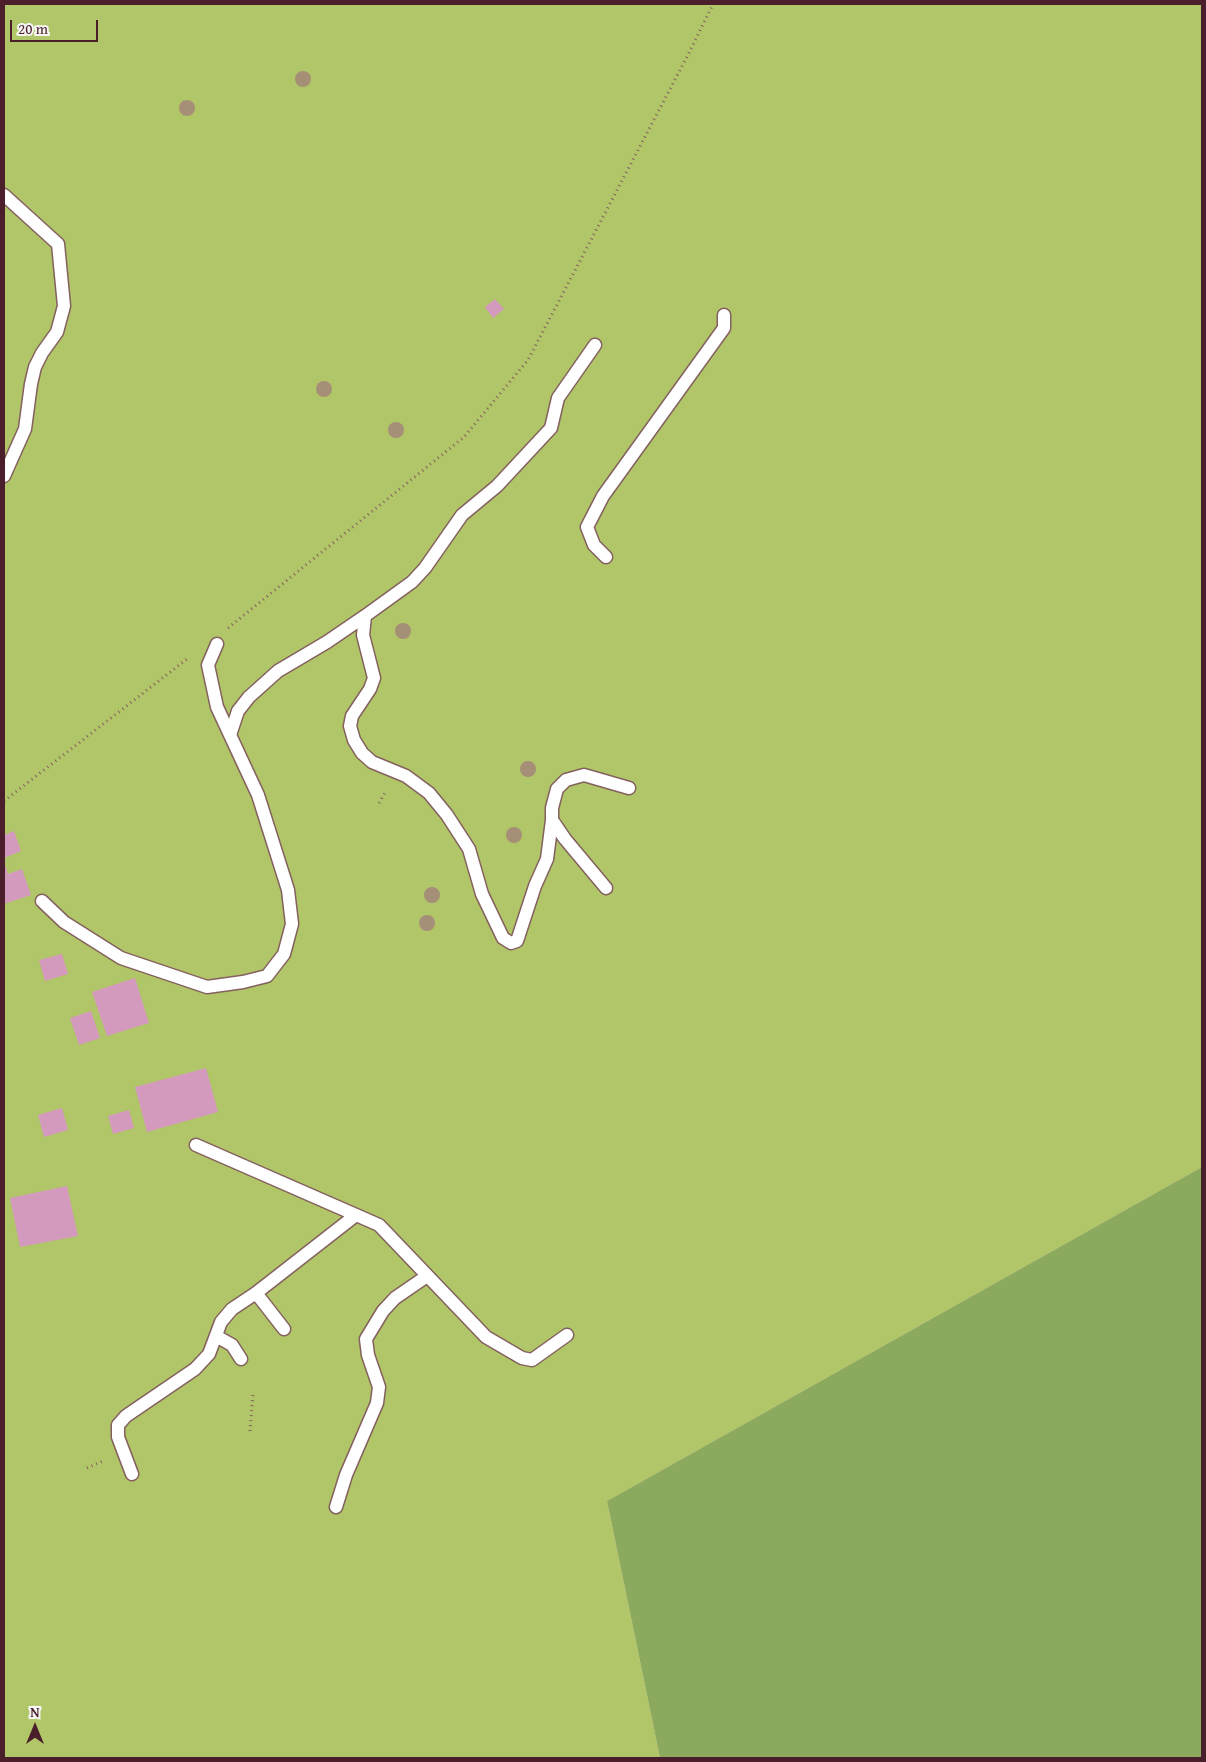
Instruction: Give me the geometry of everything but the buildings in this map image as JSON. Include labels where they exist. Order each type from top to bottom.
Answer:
[{"type":"lane","points":[[4,195],[58,244],[64,306],[57,332],[42,353],[35,367],[25,429],[4,476]]},
{"type":"lane","points":[[606,557],[594,545],[587,527],[603,496],[724,328],[724,315]]},
{"type":"lane","points":[[230,736],[238,711],[249,697],[264,684],[278,672],[365,616],[412,582],[426,568],[462,515],[497,486],[552,428],[558,398],[595,345]]},
{"type":"lane","points":[[365,616],[363,635],[374,678],[370,689],[352,716],[350,726],[354,740],[362,753],[372,762],[406,776],[428,793],[447,815],[469,849],[482,894],[503,938],[511,943],[517,940],[535,886],[547,859],[552,808],[557,789],[566,780],[584,775],[629,788]]},
{"type":"lane","points":[[42,901],[64,922],[121,958],[207,987],[243,982],[267,976],[284,954],[292,924],[288,890],[258,795],[217,707],[208,665],[220,638]]},
{"type":"lane","points":[[552,820],[564,839],[606,888]]},
{"type":"lane","points":[[196,1145],[379,1225],[486,1337],[522,1358],[532,1360],[567,1335]]},
{"type":"lane","points":[[132,1474],[118,1437],[118,1425],[126,1416],[194,1369],[209,1354],[221,1322],[232,1309],[256,1293],[356,1215]]},
{"type":"lane","points":[[336,1507],[346,1475],[377,1404],[379,1387],[368,1354],[366,1340],[383,1311],[395,1298],[427,1276]]},
{"type":"lane","points":[[256,1293],[284,1329]]},
{"type":"lane","points":[[216,1336],[232,1345],[241,1359]]},
{"type":"path","points":[[220,638],[464,437],[528,360],[691,50],[713,4]]},
{"type":"path","points":[[4,801],[191,656]]},
{"type":"path","points":[[250,1431],[253,1393]]},
{"type":"green space","points":[[4,4],[1202,4],[1202,1167],[607,1501],[660,1758],[4,1758]]},
{"type":"green space","points":[[1202,1167],[1202,1758],[660,1758],[607,1501]]}]
